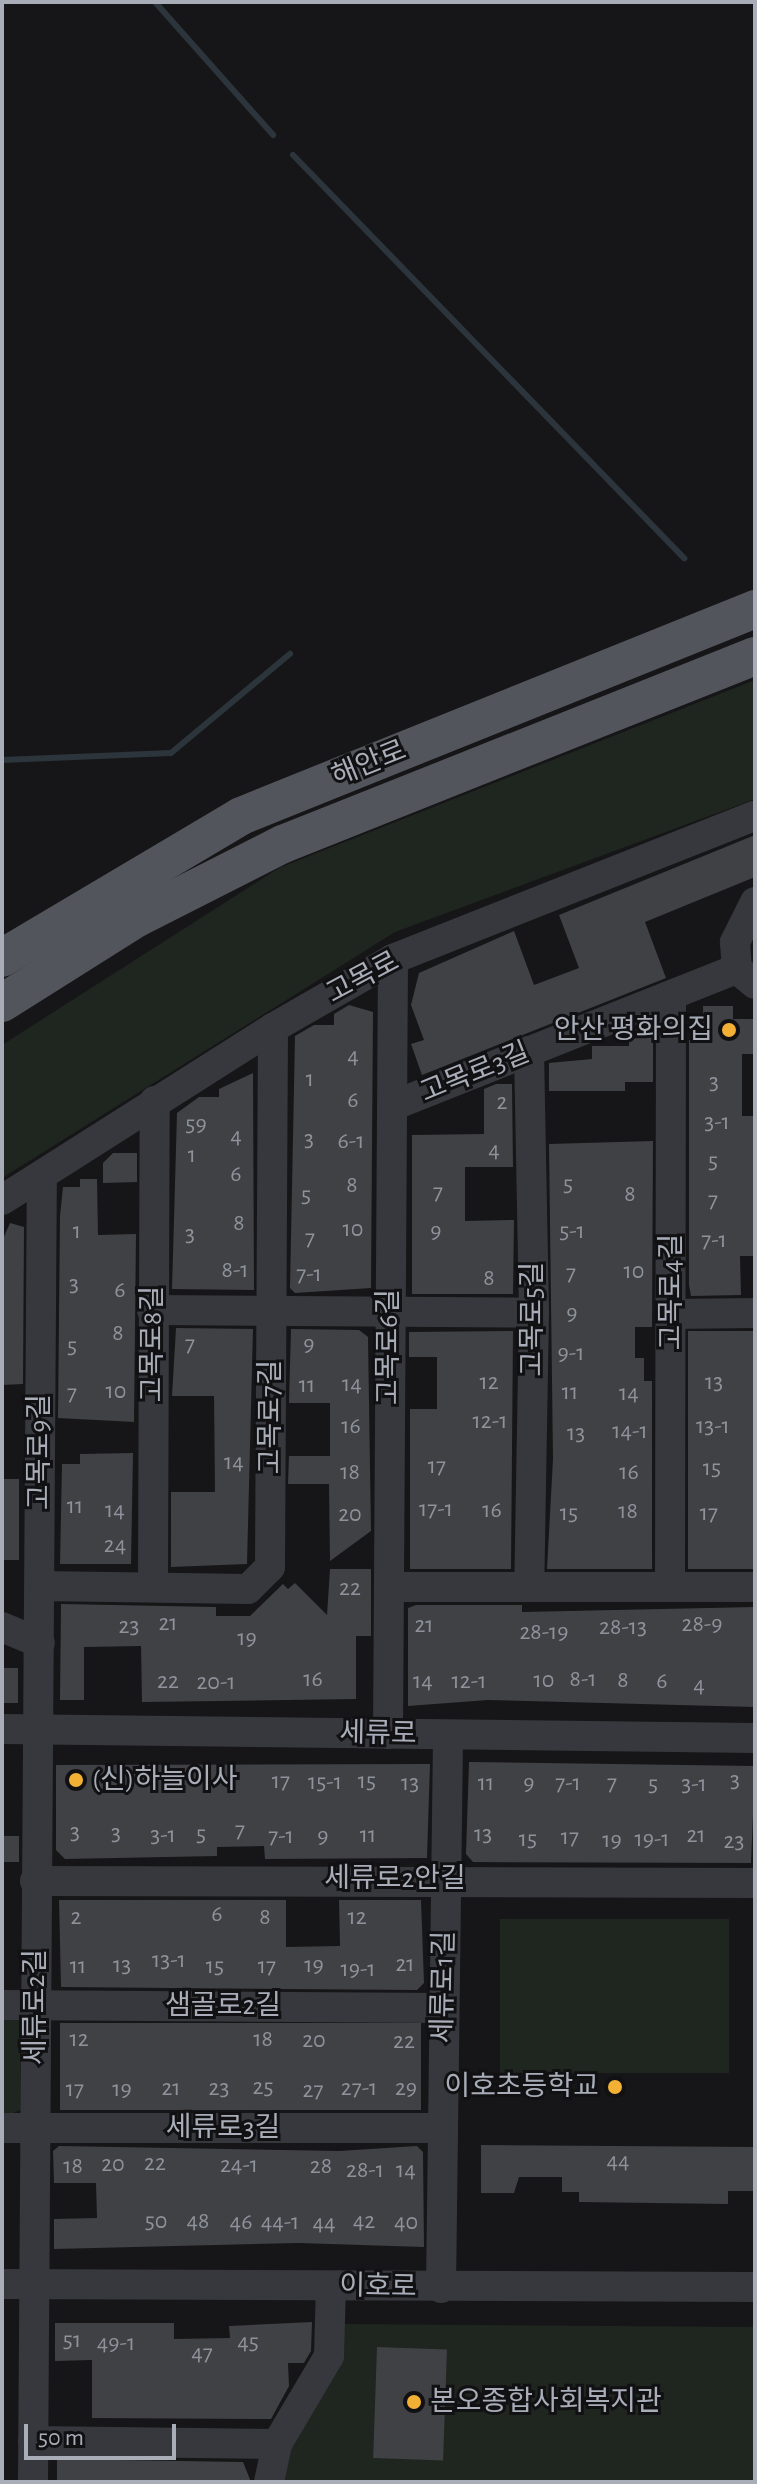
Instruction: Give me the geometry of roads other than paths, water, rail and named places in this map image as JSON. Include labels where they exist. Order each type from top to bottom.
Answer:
[{"type":"main road","name":"해안로","points":[[2,958],[241,816],[755,609]]},
{"type":"main road","name":"해안로","points":[[2,1003],[137,918],[283,844],[755,656]]},
{"type":"street","name":"고목로","points":[[2,1200],[273,1028],[393,959],[755,816]]},
{"type":"street","points":[[746,976],[737,927],[755,902]]},
{"type":"street","name":"고목로6길","points":[[388,1734],[393,959]]},
{"type":"street","name":"고목로3길","points":[[392,1106],[671,997],[746,976]]},
{"type":"street","name":"고목로4길","points":[[670,1586],[671,997]]},
{"type":"street","name":"고목로7길","points":[[40,1586],[248,1589],[270,1567],[273,1028]]},
{"type":"street","name":"고목로5길","points":[[529,1051],[534,1313],[529,1587]]},
{"type":"street","name":"고목로8길","points":[[153,1586],[155,1101]]},
{"type":"street","name":"고목로9길","points":[[39,1730],[42,1175]]},
{"type":"street","points":[[152,1310],[534,1313]]},
{"type":"street","points":[[672,1314],[755,1313]]},
{"type":"street","points":[[390,1587],[755,1587]]},
{"type":"street","points":[[2,1627],[40,1643]]},
{"type":"street","name":"세류로","points":[[2,1729],[755,1738]]},
{"type":"street","name":"세류로2길","points":[[33,2482],[35,1881],[39,1730]]},
{"type":"street","name":"세류로1길","points":[[441,2288],[448,1735]]},
{"type":"street","name":"세류로2안길","points":[[35,1881],[445,1878],[755,1883]]},
{"type":"street","name":"샘골로2길","points":[[2,2005],[443,2008]]},
{"type":"street","name":"세류로3길","points":[[2,2128],[443,2128]]},
{"type":"street","name":"이호로","points":[[2,2284],[755,2287]]},
{"type":"street","points":[[269,2482],[277,2444],[329,2356],[331,2286]]},
{"type":"street","points":[[33,2441],[277,2444]]},
{"type":"waterway","points":[[155,2],[273,135]]},
{"type":"waterway","points":[[293,155],[684,558]]},
{"type":"waterway","points":[[2,760],[171,753],[290,654]]},
{"type":"place","name":"안산 평화의집","points":[[729,1030]]},
{"type":"place","name":"(신)하늘이사","points":[[76,1780]]},
{"type":"place","name":"이호초등학교","points":[[615,2087]]},
{"type":"place","name":"본오종합사회복지관","points":[[414,2402]]}]
